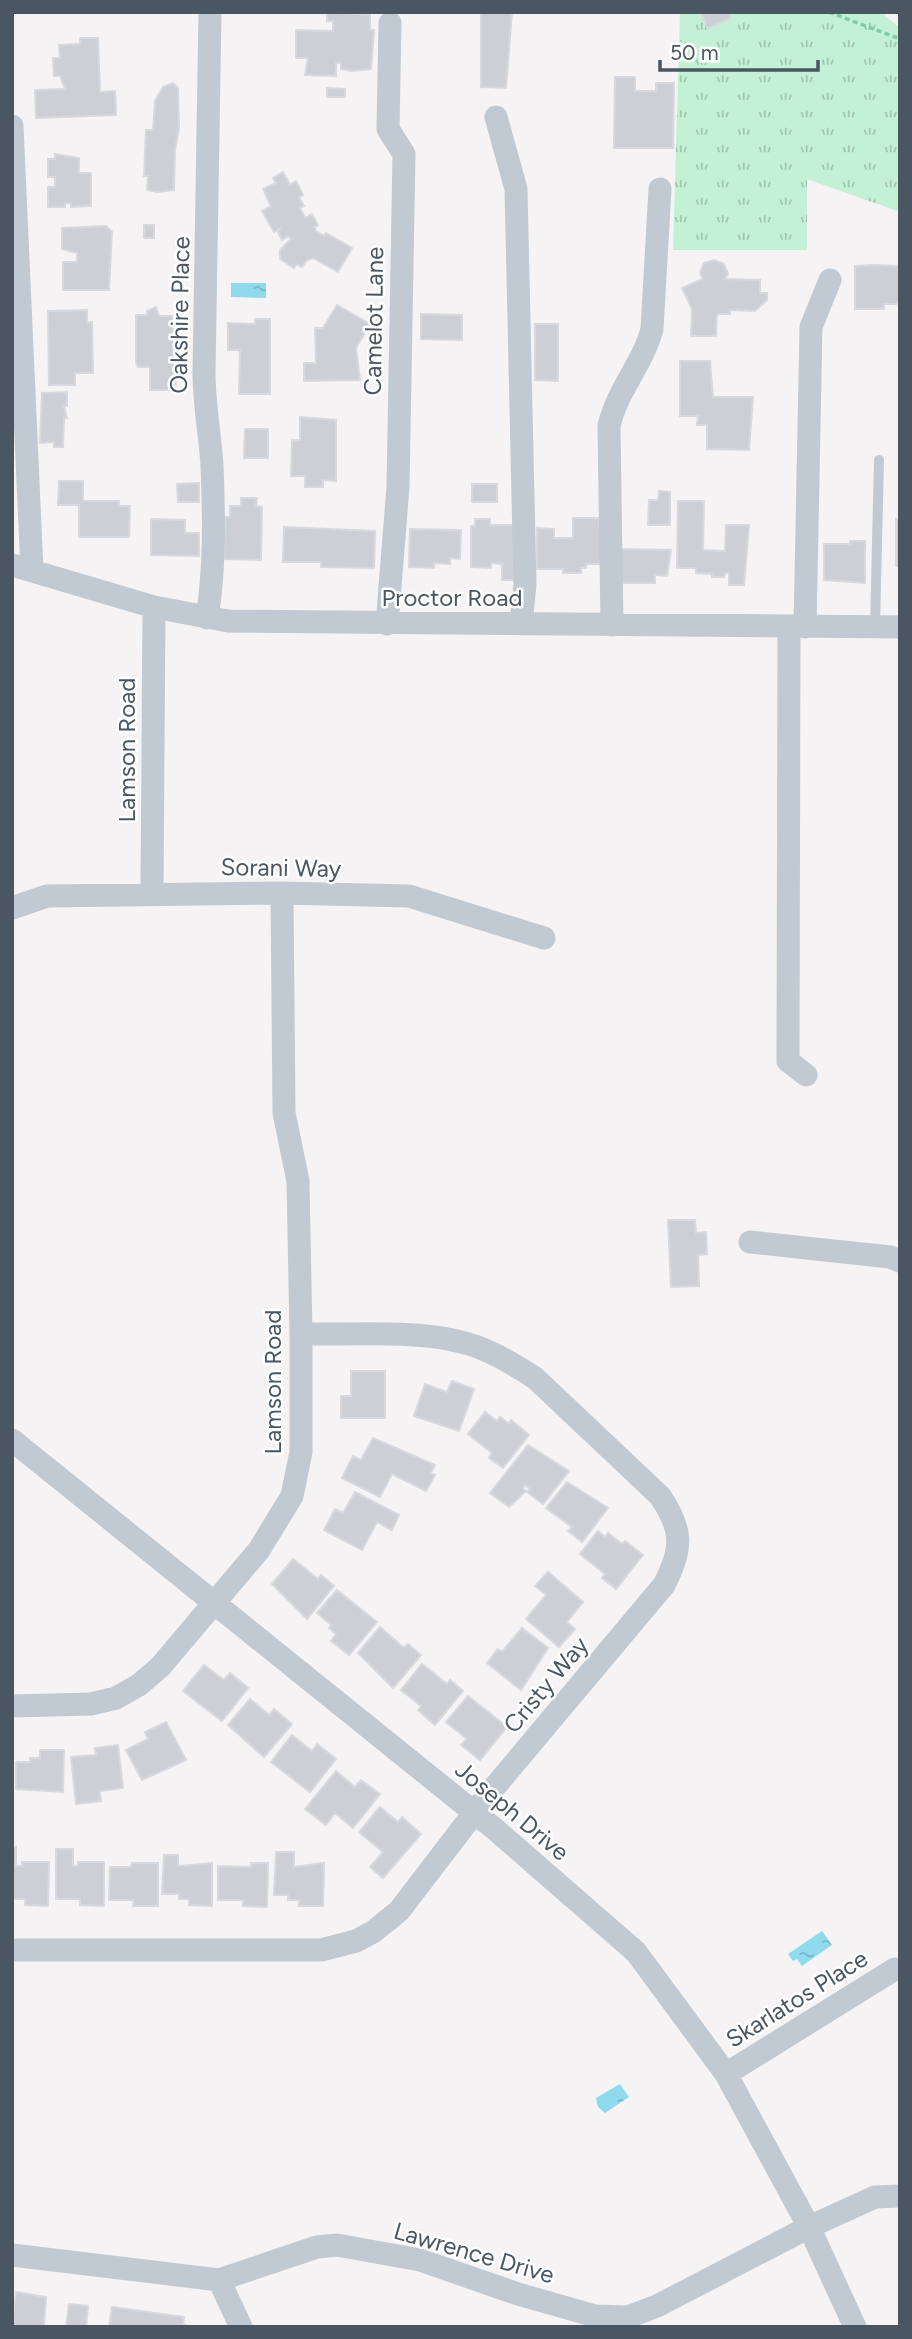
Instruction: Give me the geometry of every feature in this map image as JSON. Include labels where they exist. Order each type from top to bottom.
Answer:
[{"type":"street","name":"Oakshire Place","points":[[207,618],[211,591],[212,463],[204,415],[210,12]]},
{"type":"street","name":"Camelot Lane","points":[[387,624],[397,487],[404,154],[388,130],[390,23]]},
{"type":"street","points":[[496,117],[516,189],[525,584],[521,624]]},
{"type":"street","points":[[12,126],[22,568]]},
{"type":"street","points":[[612,625],[609,426],[618,395],[648,345],[652,329],[660,189]]},
{"type":"street","points":[[806,1075],[789,1061],[797,627],[811,327],[830,281]]},
{"type":"street","name":"Proctor Road","points":[[22,568],[154,607],[207,618],[249,622],[900,627]]},
{"type":"street","name":"Lamson Road","points":[[152,893],[154,607]]},
{"type":"street","name":"Sorani Way","points":[[12,908],[47,896],[152,893],[409,896],[544,939]]},
{"type":"street","name":"Lamson Road","points":[[12,1706],[91,1704],[129,1692],[160,1667],[215,1602],[258,1550],[292,1496],[301,1452],[301,1334],[298,1181],[284,1113],[282,893]]},
{"type":"street","points":[[750,1242],[900,1261]]},
{"type":"street","name":"Cristy Way","points":[[12,1950],[292,1951],[338,1947],[373,1932],[394,1916],[474,1812],[664,1584],[677,1560],[679,1538],[675,1518],[653,1489],[534,1378],[484,1349],[456,1340],[301,1334]]},
{"type":"street","name":"Joseph Drive","points":[[12,1440],[474,1812],[636,1952],[726,2074],[809,2227],[855,2327]]},
{"type":"street","name":"Skarlatos Place","points":[[726,2074],[895,1969]]},
{"type":"street","name":"Lawrence Drive","points":[[12,2255],[219,2280],[317,2247],[337,2245],[420,2260],[518,2294],[595,2316],[628,2317],[657,2306],[809,2227],[875,2197],[900,2196]]},
{"type":"street","points":[[219,2280],[241,2327]]},
{"type":"lane","points":[[875,627],[879,460]]},
{"type":"path","points":[[829,12],[900,39]]},
{"type":"green space","points":[[680,12],[881,12],[900,28],[900,212],[807,179],[807,250],[673,250]]},
{"type":"water","points":[[231,283],[266,283],[266,298],[231,297]]},
{"type":"water","points":[[822,1931],[832,1945],[802,1966],[797,1959],[793,1961],[788,1954]]},
{"type":"water","points":[[620,2084],[629,2097],[605,2113],[598,2107],[596,2098]]},
{"type":"building","points":[[327,12],[370,15],[370,30],[374,30],[371,69],[351,71],[341,69],[341,63],[336,63],[336,76],[305,75],[308,58],[296,58],[296,30],[333,31],[333,21],[327,21]]},
{"type":"building","points":[[481,12],[512,12],[506,88],[481,87]]},
{"type":"building","points":[[708,12],[728,12],[731,18],[708,29],[702,15]]},
{"type":"building","points":[[80,38],[98,38],[100,92],[115,91],[116,115],[36,118],[35,90],[65,89],[60,76],[54,76],[53,58],[60,58],[59,45],[80,44]]},
{"type":"building","points":[[615,77],[635,77],[635,91],[656,91],[656,83],[674,83],[673,148],[614,148]]},
{"type":"building","points":[[173,83],[178,88],[179,128],[175,150],[174,190],[157,192],[147,190],[148,176],[144,176],[146,130],[153,130],[155,101],[163,87]]},
{"type":"building","points":[[327,88],[345,89],[345,97],[327,97]]},
{"type":"building","points":[[55,154],[79,158],[79,173],[91,173],[91,206],[71,207],[71,203],[65,203],[65,207],[48,207],[48,187],[55,187],[55,177],[48,177],[48,159],[55,159]]},
{"type":"building","points":[[283,172],[290,185],[296,181],[303,195],[299,197],[304,206],[300,208],[305,218],[312,214],[318,225],[314,227],[316,231],[324,236],[326,233],[352,248],[338,272],[313,258],[307,260],[302,267],[296,264],[294,268],[280,259],[280,250],[291,239],[289,236],[282,240],[278,232],[281,228],[274,232],[262,211],[271,206],[263,189],[276,183],[273,178]]},
{"type":"building","points":[[144,225],[154,225],[154,238],[144,238]]},
{"type":"building","points":[[106,226],[112,232],[109,290],[63,290],[63,262],[77,262],[77,253],[62,249],[62,228]]},
{"type":"building","points":[[714,260],[724,264],[728,274],[725,279],[760,280],[760,293],[767,293],[767,300],[755,311],[730,310],[730,314],[717,314],[716,336],[691,336],[692,309],[682,288],[703,279],[700,272],[704,263]]},
{"type":"building","points":[[855,266],[900,266],[900,299],[896,304],[884,304],[884,309],[855,309]]},
{"type":"building","points":[[337,305],[370,324],[356,348],[360,380],[304,381],[304,363],[316,363],[315,328],[323,328]]},
{"type":"building","points":[[156,307],[159,316],[172,316],[172,329],[178,329],[178,344],[173,344],[176,390],[150,390],[150,367],[138,367],[136,363],[136,315],[147,315],[147,311]]},
{"type":"building","points":[[87,310],[87,323],[92,322],[93,373],[75,373],[75,385],[49,385],[48,311]]},
{"type":"building","points":[[421,314],[462,315],[462,340],[421,339]]},
{"type":"building","points":[[255,319],[270,319],[270,394],[239,394],[240,350],[228,350],[228,323],[255,324]]},
{"type":"building","points":[[535,324],[558,324],[558,381],[535,380]]},
{"type":"building","points":[[680,361],[710,361],[713,397],[753,397],[749,450],[707,449],[707,425],[697,425],[698,416],[680,416]]},
{"type":"building","points":[[67,392],[63,447],[54,447],[54,442],[40,443],[42,393]]},
{"type":"building","points":[[300,417],[336,420],[336,481],[323,480],[323,487],[305,487],[305,476],[291,476],[292,440],[300,440]]},
{"type":"building","points":[[245,429],[268,429],[268,458],[244,458]]},
{"type":"building","points":[[59,481],[83,481],[83,501],[119,501],[119,506],[130,506],[129,537],[79,537],[79,505],[58,505]]},
{"type":"building","points":[[199,483],[199,502],[178,502],[177,484]]},
{"type":"building","points":[[472,484],[497,484],[497,502],[472,502]]},
{"type":"building","points":[[659,491],[670,492],[670,525],[648,525],[649,500],[658,500]]},
{"type":"building","points":[[241,498],[257,498],[256,506],[262,507],[261,560],[224,559],[225,517],[230,517],[230,506],[241,506]]},
{"type":"building","points":[[678,501],[704,501],[703,550],[725,551],[726,525],[749,525],[744,585],[729,585],[729,573],[725,573],[724,577],[712,577],[712,574],[696,573],[696,568],[677,568]]},
{"type":"building","points":[[573,518],[599,518],[602,564],[586,564],[586,568],[581,568],[581,573],[563,573],[563,569],[537,569],[537,528],[554,529],[554,538],[573,538]]},
{"type":"building","points":[[151,519],[185,520],[185,533],[199,533],[199,556],[151,555]]},
{"type":"building","points":[[475,519],[490,519],[490,525],[514,525],[518,580],[502,580],[502,564],[491,563],[491,568],[471,567],[471,526],[475,526]]},
{"type":"building","points":[[896,519],[900,519],[900,566],[896,566]]},
{"type":"building","points":[[284,527],[375,531],[374,568],[321,567],[321,562],[283,562]]},
{"type":"building","points":[[410,529],[461,530],[460,559],[450,558],[450,564],[434,563],[434,568],[409,567]]},
{"type":"building","points":[[850,541],[865,541],[865,583],[824,580],[824,544],[850,544]]},
{"type":"building","points":[[620,549],[671,550],[667,576],[655,575],[655,583],[621,583]]},
{"type":"building","points":[[668,1220],[695,1220],[696,1233],[706,1232],[707,1254],[698,1255],[699,1286],[671,1287]]},
{"type":"building","points":[[351,1371],[385,1371],[385,1418],[341,1418],[341,1396],[351,1396]]},
{"type":"building","points":[[452,1381],[474,1389],[459,1431],[414,1416],[425,1384],[447,1392]]},
{"type":"building","points":[[485,1412],[497,1421],[500,1417],[509,1424],[511,1420],[529,1435],[503,1468],[489,1458],[492,1453],[468,1434]]},
{"type":"building","points":[[373,1438],[435,1465],[431,1473],[435,1475],[426,1491],[392,1474],[380,1497],[342,1478],[353,1456],[361,1460]]},
{"type":"building","points":[[528,1445],[569,1471],[543,1504],[527,1492],[530,1489],[525,1485],[523,1489],[526,1491],[509,1507],[490,1493]]},
{"type":"building","points":[[567,1482],[608,1508],[582,1542],[568,1531],[572,1527],[546,1508]]},
{"type":"building","points":[[355,1492],[399,1515],[392,1530],[377,1522],[362,1550],[324,1530],[335,1509],[343,1513]]},
{"type":"building","points":[[598,1531],[605,1537],[608,1533],[622,1544],[625,1541],[643,1555],[616,1589],[602,1578],[605,1574],[580,1554]]},
{"type":"building","points":[[293,1559],[318,1579],[321,1575],[334,1586],[307,1619],[272,1584]]},
{"type":"building","points":[[548,1572],[583,1602],[567,1622],[575,1629],[559,1647],[526,1619],[546,1595],[535,1586]]},
{"type":"building","points":[[337,1590],[377,1622],[349,1655],[331,1641],[336,1634],[329,1628],[331,1625],[317,1613]]},
{"type":"building","points":[[380,1627],[404,1648],[408,1644],[421,1655],[393,1688],[358,1653]]},
{"type":"building","points":[[522,1628],[548,1648],[521,1690],[487,1663],[498,1649],[502,1652]]},
{"type":"building","points":[[422,1664],[447,1684],[450,1680],[463,1691],[435,1725],[418,1710],[421,1706],[401,1690]]},
{"type":"building","points":[[204,1665],[224,1680],[230,1673],[248,1688],[222,1721],[183,1691]]},
{"type":"building","points":[[468,1696],[507,1727],[480,1760],[461,1745],[467,1739],[446,1722]]},
{"type":"building","points":[[250,1699],[269,1715],[274,1709],[292,1724],[264,1757],[228,1725]]},
{"type":"building","points":[[166,1722],[186,1760],[142,1780],[126,1750],[148,1739],[145,1732]]},
{"type":"building","points":[[292,1735],[312,1751],[317,1744],[336,1759],[310,1792],[271,1762]]},
{"type":"building","points":[[118,1745],[123,1788],[100,1791],[101,1801],[76,1804],[71,1757],[96,1755],[95,1748]]},
{"type":"building","points":[[40,1750],[64,1750],[63,1792],[16,1789],[16,1762],[30,1762],[30,1758],[40,1758]]},
{"type":"building","points":[[336,1771],[355,1787],[361,1780],[380,1794],[353,1828],[335,1813],[326,1825],[305,1809]]},
{"type":"building","points":[[380,1807],[398,1822],[402,1817],[421,1834],[383,1878],[370,1867],[383,1852],[359,1832]]},
{"type":"building","points":[[12,1847],[16,1847],[16,1866],[22,1866],[22,1862],[49,1862],[48,1906],[25,1905],[25,1899],[12,1899]]},
{"type":"building","points":[[56,1849],[73,1849],[73,1866],[78,1866],[78,1862],[104,1862],[104,1906],[80,1905],[80,1899],[56,1899]]},
{"type":"building","points":[[276,1852],[294,1852],[294,1867],[324,1863],[323,1906],[299,1906],[299,1900],[288,1900],[288,1895],[274,1895]]},
{"type":"building","points":[[164,1855],[178,1855],[178,1866],[212,1863],[212,1906],[189,1905],[189,1899],[179,1899],[179,1894],[162,1894]]},
{"type":"building","points":[[132,1863],[158,1863],[158,1906],[133,1906],[134,1900],[109,1900],[110,1867],[131,1867]]},
{"type":"building","points":[[251,1863],[268,1863],[267,1907],[243,1906],[243,1900],[218,1900],[218,1866],[251,1867]]},
{"type":"building","points":[[16,2292],[46,2297],[44,2327],[12,2327]]},
{"type":"building","points":[[69,2304],[88,2306],[86,2327],[66,2327]]},
{"type":"building","points":[[112,2307],[184,2317],[183,2324],[190,2327],[109,2327]]}]
